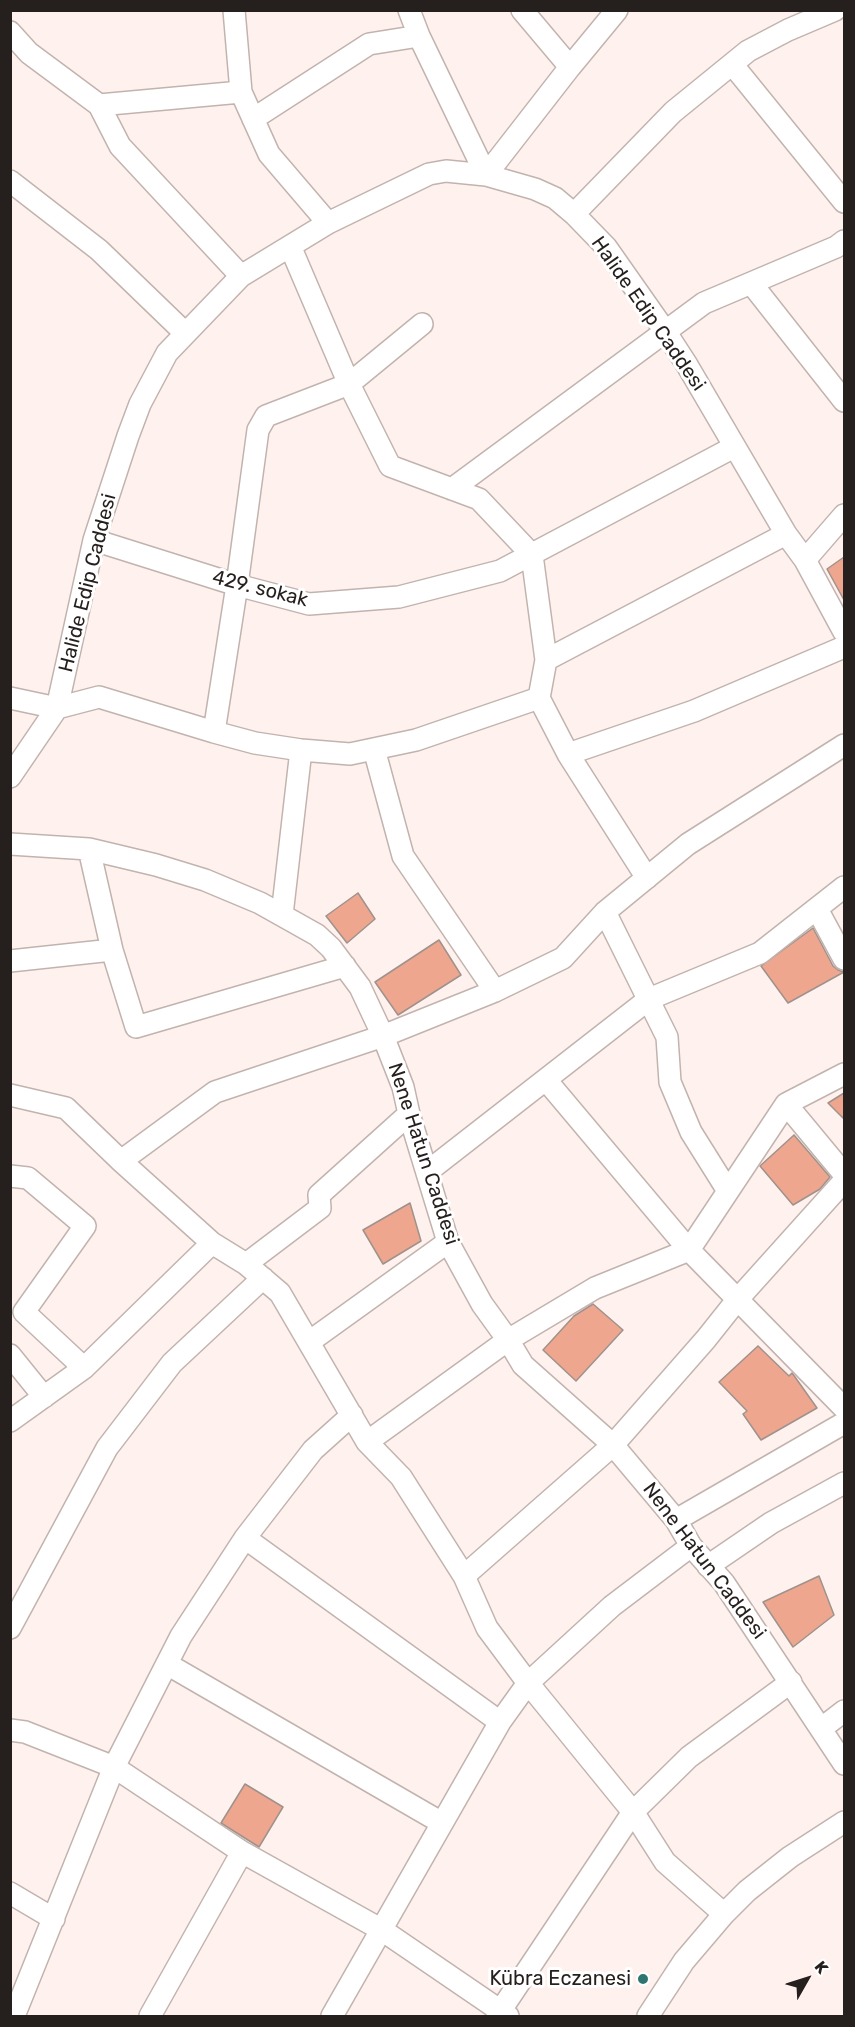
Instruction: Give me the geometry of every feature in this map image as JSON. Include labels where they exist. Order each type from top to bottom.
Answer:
[{"type":"street","points":[[234,10],[241,92],[269,154],[328,223]]},
{"type":"street","points":[[409,10],[418,36],[486,175],[617,10]]},
{"type":"street","points":[[522,10],[570,67]]},
{"type":"street","points":[[574,213],[673,112],[748,51],[835,10]]},
{"type":"street","points":[[10,32],[29,53],[99,105],[120,146],[241,276]]},
{"type":"street","points":[[254,119],[369,44],[418,36]]},
{"type":"street","points":[[732,64],[844,202]]},
{"type":"street","points":[[99,105],[241,92]]},
{"type":"street","name":"Halide Edip Caddesi","points":[[10,777],[57,708],[94,540],[140,404],[166,353],[241,276],[328,223],[429,174],[459,171],[486,175],[535,189],[555,198],[574,213],[606,248],[665,331],[700,387],[786,534],[805,560],[844,632]]},
{"type":"street","points":[[13,188],[99,250],[185,333]]},
{"type":"street","points":[[452,489],[704,303],[836,247],[844,241]]},
{"type":"street","points":[[290,246],[349,384],[390,466],[479,499],[532,555],[546,660],[540,698],[568,754],[647,878]]},
{"type":"street","points":[[751,283],[844,401]]},
{"type":"street","points":[[214,732],[258,430],[266,416],[349,384],[422,324]]},
{"type":"street","name":"429. sokak","points":[[94,540],[237,585],[309,604],[399,597],[500,571],[734,447]]},
{"type":"street","points":[[805,560],[844,515]]},
{"type":"street","points":[[546,660],[786,534]]},
{"type":"street","points":[[568,754],[694,711],[844,647]]},
{"type":"street","points":[[10,698],[57,708],[99,697],[255,743],[350,754],[416,740],[540,698]]},
{"type":"street","points":[[121,1161],[215,1092],[383,1036],[495,991],[563,958],[605,912],[688,844],[844,745]]},
{"type":"street","points":[[374,749],[403,856],[495,991]]},
{"type":"street","points":[[282,915],[301,750]]},
{"type":"street","name":"Nene Hatun Caddesi","points":[[10,844],[89,849],[156,865],[205,880],[260,903],[317,935],[331,948],[360,987],[383,1036],[403,1087],[448,1242],[482,1304],[523,1365],[613,1445],[676,1520],[691,1546],[724,1583],[844,1764]]},
{"type":"street","points":[[89,849],[112,950],[136,1027],[345,966]]},
{"type":"street","points":[[427,1172],[649,999],[760,953],[844,887]]},
{"type":"street","points":[[817,909],[844,959]]},
{"type":"street","points":[[605,912],[667,1037],[670,1082],[691,1132],[728,1191]]},
{"type":"street","points":[[10,961],[112,950]]},
{"type":"street","points":[[368,1442],[508,1340],[595,1288],[689,1250],[786,1104],[844,1074]]},
{"type":"street","points":[[546,1080],[689,1250],[844,1408]]},
{"type":"street","points":[[10,1095],[66,1108],[212,1243],[246,1264],[280,1293],[368,1442],[401,1477],[464,1576],[487,1628],[528,1683],[633,1812],[665,1862],[724,1914]]},
{"type":"street","points":[[786,1104],[844,1174]]},
{"type":"street","points":[[246,1264],[320,1208],[319,1195],[409,1114]]},
{"type":"street","points":[[10,1176],[28,1178],[85,1226],[24,1312],[84,1368]]},
{"type":"street","points":[[464,1576],[613,1445],[737,1300],[844,1181]]},
{"type":"street","points":[[309,1342],[448,1242]]},
{"type":"street","points":[[10,1421],[84,1368],[212,1243]]},
{"type":"street","points":[[10,1628],[107,1448],[172,1363],[263,1278]]},
{"type":"street","points":[[10,1355],[44,1397]]},
{"type":"street","points":[[14,2016],[114,1767],[181,1636],[245,1538],[313,1450],[351,1415]]},
{"type":"street","points":[[676,1520],[844,1423]]},
{"type":"street","points":[[708,1566],[771,1523],[844,1484]]},
{"type":"street","points":[[245,1538],[500,1722]]},
{"type":"street","points":[[332,2016],[500,1722],[528,1683],[612,1606],[691,1546]]},
{"type":"street","points":[[167,1664],[442,1823]]},
{"type":"street","points":[[10,1730],[25,1732],[114,1767],[242,1852],[382,1930],[502,2015],[633,1812],[689,1757],[791,1682]]},
{"type":"street","points":[[822,1728],[844,1711]]},
{"type":"street","points":[[648,2016],[684,1961],[747,1890],[790,1857],[844,1822]]},
{"type":"street","points":[[150,2016],[242,1852]]},
{"type":"street","points":[[10,1893],[54,1919]]},
{"type":"building","points":[[844,557],[844,600],[827,569]]},
{"type":"building","points":[[358,893],[375,919],[347,943],[326,916]]},
{"type":"building","points":[[813,928],[833,966],[844,972],[788,1003],[761,966]]},
{"type":"building","points":[[439,940],[461,975],[398,1015],[375,982]]},
{"type":"building","points":[[844,1093],[844,1119],[828,1103]]},
{"type":"building","points":[[794,1135],[830,1177],[820,1189],[793,1205],[760,1166]]},
{"type":"building","points":[[410,1203],[421,1241],[383,1264],[363,1230]]},
{"type":"building","points":[[593,1304],[623,1330],[576,1381],[543,1350],[574,1316]]},
{"type":"building","points":[[758,1346],[789,1376],[792,1373],[817,1408],[761,1440],[743,1414],[747,1411],[719,1382]]},
{"type":"building","points":[[819,1576],[834,1615],[793,1647],[763,1602]]},
{"type":"building","points":[[245,1784],[283,1807],[259,1847],[221,1823]]},
{"type":"place","name":"Kübra Eczanesi","points":[[643,1979]]}]
